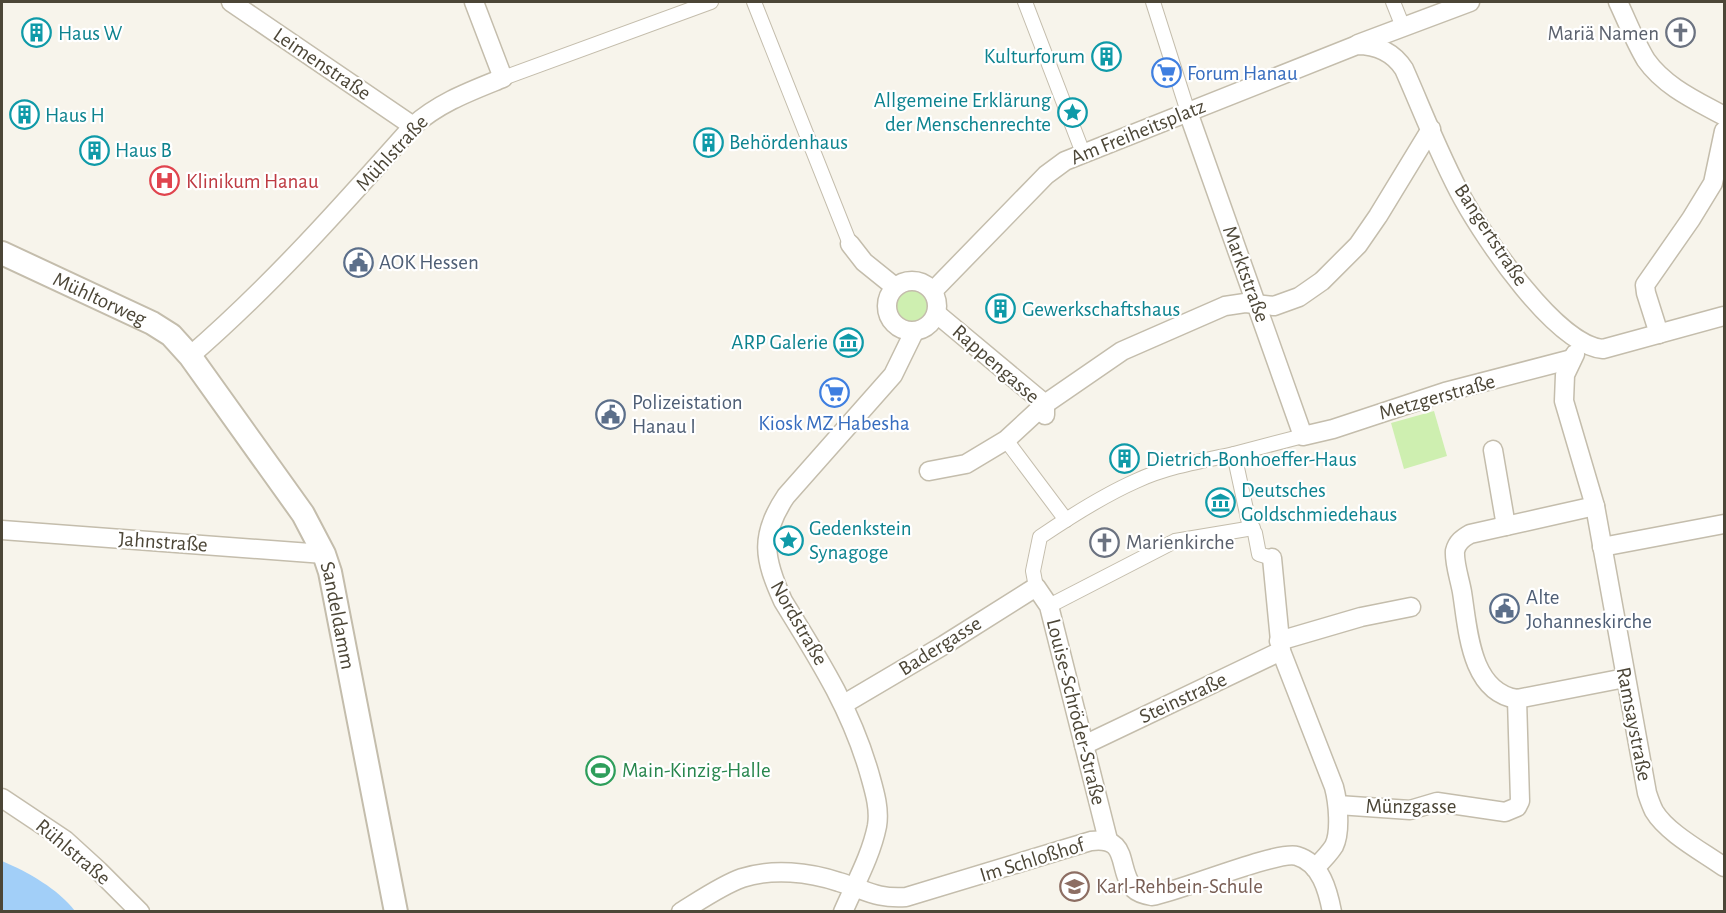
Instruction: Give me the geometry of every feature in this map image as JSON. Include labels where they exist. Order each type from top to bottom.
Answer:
[{"type":"street","name":"Leimenstraße","points":[[231,2],[413,126]]},
{"type":"street","points":[[474,2],[503,78]]},
{"type":"street","name":"Mühlstraße","points":[[190,356],[253,299],[305,246],[413,126],[430,111],[503,78],[711,2]]},
{"type":"street","points":[[754,2],[850,244],[864,262],[895,287]]},
{"type":"street","points":[[1025,2],[1083,153]]},
{"type":"street","points":[[1153,2],[1188,112]]},
{"type":"street","points":[[1393,2],[1402,27]]},
{"type":"street","name":"Am Freiheitsplatz","points":[[933,291],[1046,175],[1065,161],[1470,2]]},
{"type":"street","points":[[1618,2],[1647,61],[1658,73],[1680,92],[1725,116]]},
{"type":"street","name":"Bangertstraße","points":[[1357,45],[1374,45],[1396,58],[1404,69],[1462,198],[1477,223],[1533,299],[1561,328],[1583,343]]},
{"type":"street","name":"Marktstraße","points":[[1188,112],[1303,436]]},
{"type":"street","points":[[928,471],[966,464],[1006,440],[1122,351],[1226,306],[1245,303],[1274,306],[1299,297],[1335,268],[1358,245],[1431,129]]},
{"type":"street","points":[[1659,334],[1645,285],[1692,219],[1713,183],[1725,131]]},
{"type":"street","name":"Mühltorweg","points":[[2,253],[152,323],[171,335],[190,356]]},
{"type":"street","points":[[911,281],[920,282],[933,291],[937,298],[937,314],[931,324],[922,330],[914,332],[899,328],[889,316],[887,301],[895,287],[911,281]]},
{"type":"street","name":"Rappengasse","points":[[937,314],[1045,412]]},
{"type":"street","points":[[1583,343],[1592,348],[1603,349],[1725,316]]},
{"type":"street","name":"Nordstraße","points":[[843,912],[874,837],[878,807],[862,748],[844,704],[783,601],[768,568],[767,540],[777,510],[786,496],[893,375],[914,332]]},
{"type":"street","name":"Ramsaystraße","points":[[1583,343],[1564,375],[1564,400],[1595,506],[1647,793],[1655,812],[1678,835],[1725,867]]},
{"type":"street","name":"Sandeldamm","points":[[190,356],[291,495],[324,554],[335,592],[396,912]]},
{"type":"street","name":"Metzgerstraße","points":[[1303,436],[1333,429],[1445,392],[1572,359]]},
{"type":"street","points":[[1036,587],[1034,571],[1040,537],[1066,520],[1138,480],[1184,465],[1303,436]]},
{"type":"street","points":[[1006,440],[1066,520]]},
{"type":"street","points":[[1493,450],[1506,526]]},
{"type":"street","points":[[1234,454],[1249,523],[1253,528],[1259,554],[1272,558],[1280,646],[1334,787],[1338,805],[1335,843],[1315,868],[1323,880],[1332,912]]},
{"type":"street","points":[[1595,506],[1470,534],[1460,540],[1455,550],[1475,662],[1487,681],[1497,690],[1508,698],[1517,699],[1625,678]]},
{"type":"street","points":[[1602,547],[1725,524]]},
{"type":"street","points":[[1049,606],[1175,541],[1253,528]]},
{"type":"street","name":"Jahnstraße","points":[[2,530],[324,554]]},
{"type":"street","name":"Badergasse","points":[[844,704],[1036,587]]},
{"type":"street","name":"Louise-Schröder-Straße","points":[[1036,587],[1049,606],[1108,840]]},
{"type":"street","name":"Steinstraße","points":[[1084,745],[1280,646],[1361,617],[1411,607]]},
{"type":"street","name":"Münzgasse","points":[[1338,805],[1410,810],[1437,802],[1505,812],[1517,807],[1520,801],[1517,699]]},
{"type":"street","name":"Rühlstraße","points":[[2,798],[65,840],[140,912]]},
{"type":"street","name":"Im Schloßhof","points":[[681,912],[740,879],[764,874],[808,874],[854,886],[876,896],[906,897],[1090,841],[1108,840],[1119,851],[1135,890],[1152,896],[1271,859],[1291,855],[1305,860],[1315,868]]},
{"type":"green space","points":[[912,290],[923,295],[928,306],[923,317],[912,322],[901,317],[896,306],[901,295]]},
{"type":"green space","points":[[1434,411],[1447,456],[1404,469],[1391,423]]},
{"type":"water","points":[[2,861],[42,882],[60,895],[75,911],[2,911]]},
{"type":"place","name":"Haus W","points":[[37,33]]},
{"type":"place","name":"Mariä Namen","points":[[1680,33]]},
{"type":"place","name":"Kulturforum","points":[[1106,56]]},
{"type":"place","name":"Forum Hanau","points":[[1166,73]]},
{"type":"place","name":"Allgemeine Erklärung der Menschenrechte","points":[[1072,112]]},
{"type":"place","name":"Haus H","points":[[24,115]]},
{"type":"place","name":"Behördenhaus","points":[[708,142]]},
{"type":"place","name":"Haus B","points":[[94,150]]},
{"type":"place","name":"Klinikum Hanau","points":[[165,181]]},
{"type":"place","name":"AOK Hessen","points":[[358,262]]},
{"type":"place","name":"Gewerkschaftshaus","points":[[1001,309]]},
{"type":"place","name":"ARP Galerie","points":[[849,342]]},
{"type":"place","name":"Kiosk MZ Habesha","points":[[834,392]]},
{"type":"place","name":"Polizeistation Hanau I","points":[[611,414]]},
{"type":"place","name":"Dietrich-Bonhoeffer-Haus","points":[[1125,459]]},
{"type":"place","name":"Deutsches Goldschmiedehaus","points":[[1220,502]]},
{"type":"place","name":"Gedenkstein Synagoge","points":[[788,540]]},
{"type":"place","name":"Marienkirche","points":[[1105,542]]},
{"type":"place","name":"Alte Johanneskirche","points":[[1505,609]]},
{"type":"place","name":"Main-Kinzig-Halle","points":[[601,770]]},
{"type":"place","name":"Karl-Rehbein-Schule","points":[[1075,886]]}]
